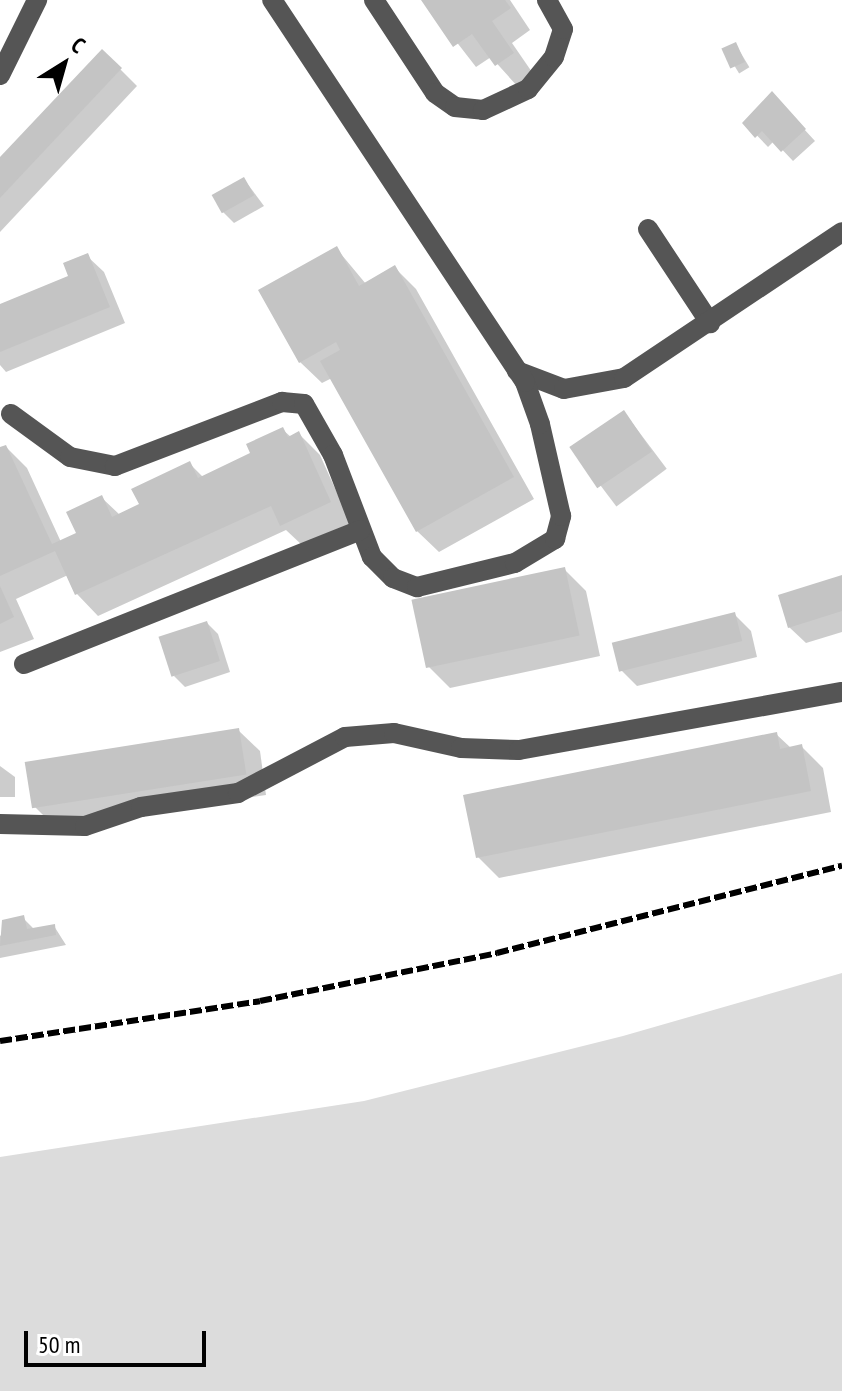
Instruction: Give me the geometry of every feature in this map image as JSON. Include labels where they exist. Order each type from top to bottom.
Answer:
[{"type":"street","points":[[0,75],[37,0]]},
{"type":"street","points":[[11,414],[70,457],[115,466],[294,400],[310,410],[327,444],[360,530],[382,570],[417,587],[515,563],[555,539],[561,516],[534,403],[517,371],[272,0]]},
{"type":"street","points":[[374,0],[435,93],[466,110],[498,107],[542,73],[561,42],[563,29],[547,0]]},
{"type":"street","points":[[648,229],[710,323]]},
{"type":"street","points":[[517,371],[564,389],[606,385],[648,365],[842,232]]},
{"type":"street","points":[[24,664],[360,530]]},
{"type":"street","points":[[0,824],[85,826],[141,807],[238,793],[324,743],[345,737],[394,733],[461,748],[519,750],[842,692]]},
{"type":"shaded area","points":[[842,973],[842,1391],[0,1391],[0,1157],[364,1101],[623,1036]]},
{"type":"building","points":[[421,0],[505,0],[511,8],[492,21],[514,53],[495,66],[472,34],[453,47]]},
{"type":"building","points":[[736,42],[745,62],[730,69],[721,49]]},
{"type":"building","points":[[102,49],[122,68],[0,198],[0,157]]},
{"type":"building","points":[[772,91],[806,129],[781,152],[762,131],[755,138],[742,123]]},
{"type":"building","points":[[244,177],[254,195],[222,213],[212,195]]},
{"type":"building","points":[[337,246],[359,286],[395,265],[514,477],[416,532],[320,361],[340,350],[336,342],[299,363],[258,290]]},
{"type":"building","points":[[88,253],[110,307],[0,352],[0,304],[68,276],[63,263]]},
{"type":"building","points":[[624,410],[652,451],[597,488],[569,447]]},
{"type":"building","points":[[283,427],[288,437],[299,431],[331,502],[280,526],[271,506],[75,595],[55,551],[0,576],[0,447],[6,445],[52,544],[76,533],[66,512],[102,495],[112,517],[139,504],[131,489],[190,461],[198,478],[250,453],[246,444]]},
{"type":"building","points":[[565,567],[580,635],[426,668],[411,600]]},
{"type":"building","points":[[842,575],[842,611],[788,628],[778,595]]},
{"type":"building","points":[[0,586],[14,617],[0,624]]},
{"type":"building","points":[[735,612],[742,641],[619,672],[612,643]]},
{"type":"building","points":[[207,621],[220,661],[171,677],[158,637]]},
{"type":"building","points":[[239,728],[246,774],[32,808],[25,762]]},
{"type":"building","points":[[777,732],[780,749],[802,744],[811,791],[476,858],[463,795]]},
{"type":"building","points":[[24,915],[27,929],[55,924],[56,935],[0,946],[2,920]]},
{"type":"railway","points":[[0,1041],[260,1001],[497,953],[842,866]]}]
